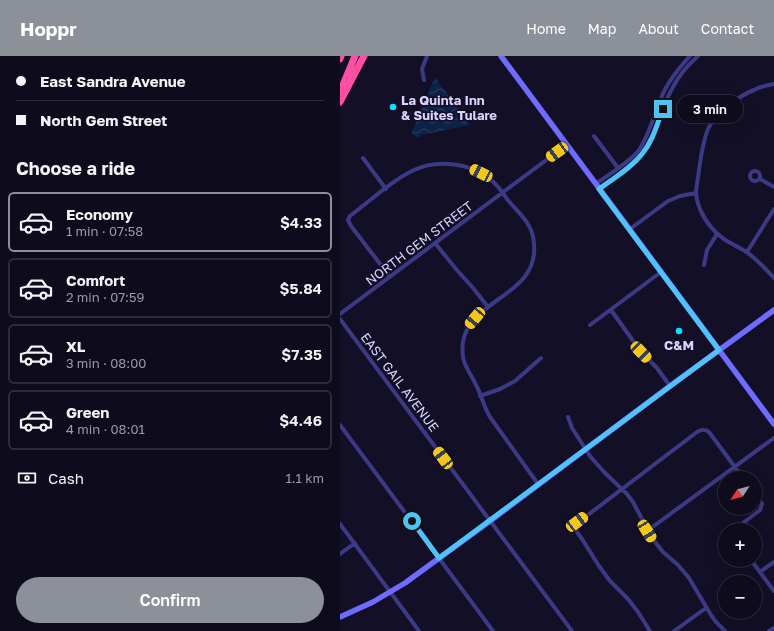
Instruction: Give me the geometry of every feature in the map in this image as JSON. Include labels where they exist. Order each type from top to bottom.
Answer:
[{"type":"highway","points":[[340,92],[355,56]]},
{"type":"highway","points":[[340,102],[364,56]]},
{"type":"street","points":[[424,80],[422,69],[427,56]]},
{"type":"street","points":[[501,56],[774,424]]},
{"type":"street","points":[[598,186],[630,159],[641,146],[665,89],[675,73],[690,56]]},
{"type":"street","points":[[598,186],[627,168],[643,153],[650,141],[672,87],[681,74],[698,56]]},
{"type":"street","points":[[774,84],[752,90],[727,107],[708,128],[704,141],[696,193],[703,215],[711,228],[724,240],[747,252],[761,263],[774,278]]},
{"type":"street","points":[[594,136],[618,168]]},
{"type":"street","name":"NORTH GEM STREET","points":[[340,314],[557,152],[568,147]]},
{"type":"street","points":[[363,158],[386,188]]},
{"type":"street","points":[[390,277],[348,220],[350,216],[386,188],[414,170],[425,166],[452,164],[481,173],[496,184],[527,221],[534,237],[534,253],[533,261],[526,276],[519,284],[488,307],[470,325],[463,340],[462,358],[464,365],[478,388],[485,409],[538,484]]},
{"type":"street","points":[[760,179],[774,187]]},
{"type":"street","points":[[630,229],[668,201],[680,196],[696,193]]},
{"type":"street","points":[[747,252],[774,209]]},
{"type":"street","points":[[704,265],[707,250],[717,234]]},
{"type":"street","points":[[435,243],[488,307]]},
{"type":"street","points":[[590,325],[662,272]]},
{"type":"street","points":[[611,310],[641,352],[657,368],[670,386]]},
{"type":"street","points":[[340,617],[373,602],[405,583],[774,310]]},
{"type":"street","name":"EAST GAIL AVENUE","points":[[340,319],[572,631]]},
{"type":"street","points":[[480,396],[500,390],[515,382],[541,358]]},
{"type":"street","points":[[568,417],[572,428],[590,456],[633,502],[647,531],[663,552],[678,565],[689,578],[706,608],[716,622],[725,631]]},
{"type":"street","points":[[340,425],[493,631]]},
{"type":"street","points":[[650,631],[628,599],[610,581],[599,566],[574,526],[577,522],[697,432],[706,430],[709,432],[738,471]]},
{"type":"street","points":[[647,531],[774,438]]},
{"type":"street","points":[[743,523],[754,515]]},
{"type":"street","points":[[340,524],[420,631]]},
{"type":"street","points":[[340,554],[355,543]]},
{"type":"street","points":[[760,572],[774,562]]},
{"type":"street","points":[[756,567],[774,591]]},
{"type":"street","points":[[674,631],[706,608]]},
{"type":"water","points":[[435,77],[470,125],[421,135],[419,138],[411,134]]},
{"type":"place","name":"La Quinta Inn & Suites Tulare","points":[[393,107]]},
{"type":"place","name":"C&M","points":[[679,331]]},
{"type":"route","points":[[412,521],[439,558],[719,350],[599,189],[634,163],[643,153],[650,141],[663,109]]}]
